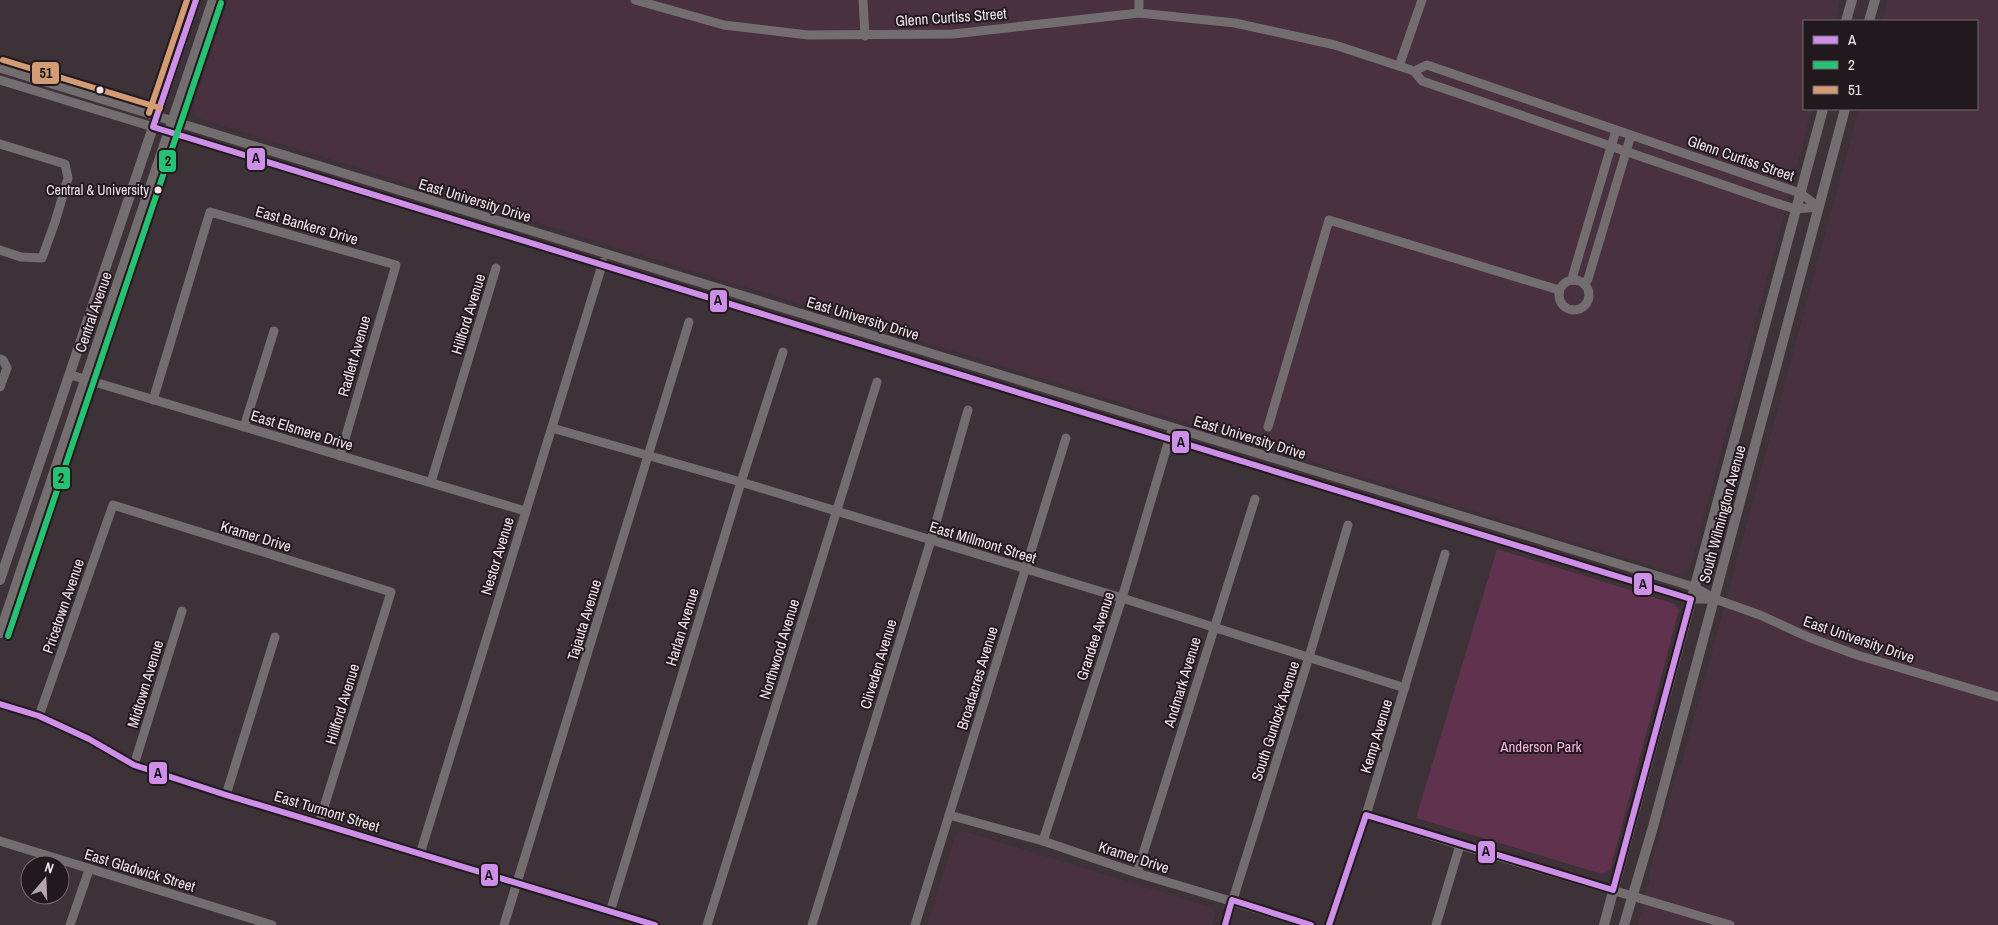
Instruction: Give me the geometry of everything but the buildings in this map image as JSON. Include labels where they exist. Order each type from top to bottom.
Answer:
[{"type":"main road","name":"Central Avenue","points":[[0,580],[196,0]]},
{"type":"main road","name":"Central Avenue","points":[[0,633],[213,0]]},
{"type":"main road","points":[[1846,20],[1852,0]]},
{"type":"main road","points":[[1869,20],[1874,0]]},
{"type":"main road","name":"South Wilmington Avenue","points":[[1604,925],[1823,110]]},
{"type":"main road","name":"South Wilmington Avenue","points":[[1624,925],[1653,827],[1715,599],[1845,110]]},
{"type":"street","name":"Glenn Curtiss Street","points":[[635,0],[724,25],[808,35],[953,34],[1139,13],[1235,23],[1335,45],[1414,71],[1422,81],[1795,208],[1819,207]]},
{"type":"street","points":[[863,0],[865,36]]},
{"type":"street","points":[[1139,0],[1139,13]]},
{"type":"street","points":[[1399,66],[1422,0]]},
{"type":"street","name":"Glenn Curtiss Street","points":[[1414,71],[1427,66],[1800,192],[1819,207]]},
{"type":"street","name":"East University Drive","points":[[0,68],[1694,587],[1715,599],[1760,615],[1808,637],[1856,655],[1998,697]]},
{"type":"street","name":"East University Drive","points":[[0,80],[1691,599],[1715,599]]},
{"type":"street","points":[[1573,280],[1616,130]]},
{"type":"street","points":[[1584,284],[1588,279],[1631,135]]},
{"type":"street","points":[[0,144],[64,164],[68,178],[42,258],[21,257],[0,250]]},
{"type":"street","name":"East Bankers Drive","points":[[153,400],[210,212],[396,264]]},
{"type":"street","points":[[1268,427],[1329,220],[1559,290]]},
{"type":"street","name":"Nestor Avenue","points":[[420,854],[606,254]]},
{"type":"street","name":"Radlett Avenue","points":[[340,456],[396,264]]},
{"type":"street","name":"Hillford Avenue","points":[[431,482],[496,268]]},
{"type":"street","points":[[1573,280],[1584,284],[1588,288],[1589,300],[1581,309],[1575,311],[1564,307],[1560,302],[1559,290],[1562,285],[1573,280]]},
{"type":"street","name":"Tajauta Avenue","points":[[504,925],[689,322]]},
{"type":"street","points":[[244,427],[274,331]]},
{"type":"street","name":"Harlan Avenue","points":[[610,912],[741,482],[783,352]]},
{"type":"street","points":[[0,359],[3,360],[7,368],[0,387]]},
{"type":"street","name":"East Elsmere Drive","points":[[71,374],[525,511]]},
{"type":"street","name":"Northwood Avenue","points":[[707,925],[878,382]]},
{"type":"street","name":"Cliveden Avenue","points":[[812,925],[931,540],[968,410]]},
{"type":"street","name":"East Millmont Street","points":[[552,428],[647,457],[741,482],[1122,598],[1405,688]]},
{"type":"street","name":"Grandee Avenue","points":[[1043,841],[1122,598],[1173,428]]},
{"type":"street","name":"Broadacres Avenue","points":[[915,925],[1066,438]]},
{"type":"street","name":"Andmark Avenue","points":[[1137,873],[1255,499]]},
{"type":"street","name":"Kramer Drive","points":[[113,505],[391,592]]},
{"type":"street","name":"Pricetown Avenue","points":[[39,716],[113,505]]},
{"type":"street","name":"South Gunlock Avenue","points":[[1225,925],[1348,526]]},
{"type":"street","name":"Kemp Avenue","points":[[1329,925],[1366,815],[1445,554]]},
{"type":"street","name":"Hillford Avenue","points":[[319,823],[391,592]]},
{"type":"street","name":"Midtown Avenue","points":[[134,765],[182,610]]},
{"type":"street","points":[[226,795],[275,637]]},
{"type":"street","name":"East Turmont Street","points":[[0,704],[39,716],[89,738],[134,765],[226,795],[655,925]]},
{"type":"street","name":"Kramer Drive","points":[[949,815],[1043,841],[1137,873],[1312,925]]},
{"type":"street","points":[[1366,815],[1460,845],[1730,925]]},
{"type":"street","name":"East Gladwick Street","points":[[0,841],[272,925]]},
{"type":"street","points":[[1436,925],[1460,845]]},
{"type":"street","points":[[70,925],[89,870]]},
{"type":"shaded area","points":[[228,0],[1840,0],[1835,20],[1803,20],[1803,110],[1812,110],[1690,568],[1681,575],[197,118],[192,108]]},
{"type":"shaded area","points":[[1888,0],[1998,0],[1998,925],[1638,925],[1650,878],[1649,874],[1678,766],[1681,766],[1859,110],[1978,110],[1978,20],[1882,20]]},
{"type":"shaded area","points":[[963,831],[1213,908],[1216,912],[1212,925],[927,925],[956,833]]},
{"type":"green space","name":"Anderson Park","points":[[1497,549],[1669,602],[1674,604],[1679,610],[1610,870],[1602,874],[1416,818]]},
{"type":"transit line","name":"51","points":[[149,113],[187,0]]},
{"type":"transit line","name":"A","points":[[196,0],[153,127],[1691,599],[1613,890],[1366,815],[1329,925]]},
{"type":"transit line","name":"2","points":[[8,636],[221,3]]},
{"type":"transit line","name":"51","points":[[3,60],[160,108]]},
{"type":"transit line","name":"A","points":[[0,704],[39,716],[89,739],[134,765],[226,795],[655,925]]},
{"type":"transit line","name":"A","points":[[1225,925],[1232,900],[1311,925]]},
{"type":"place","name":"Central & University","points":[[158,190]]}]
